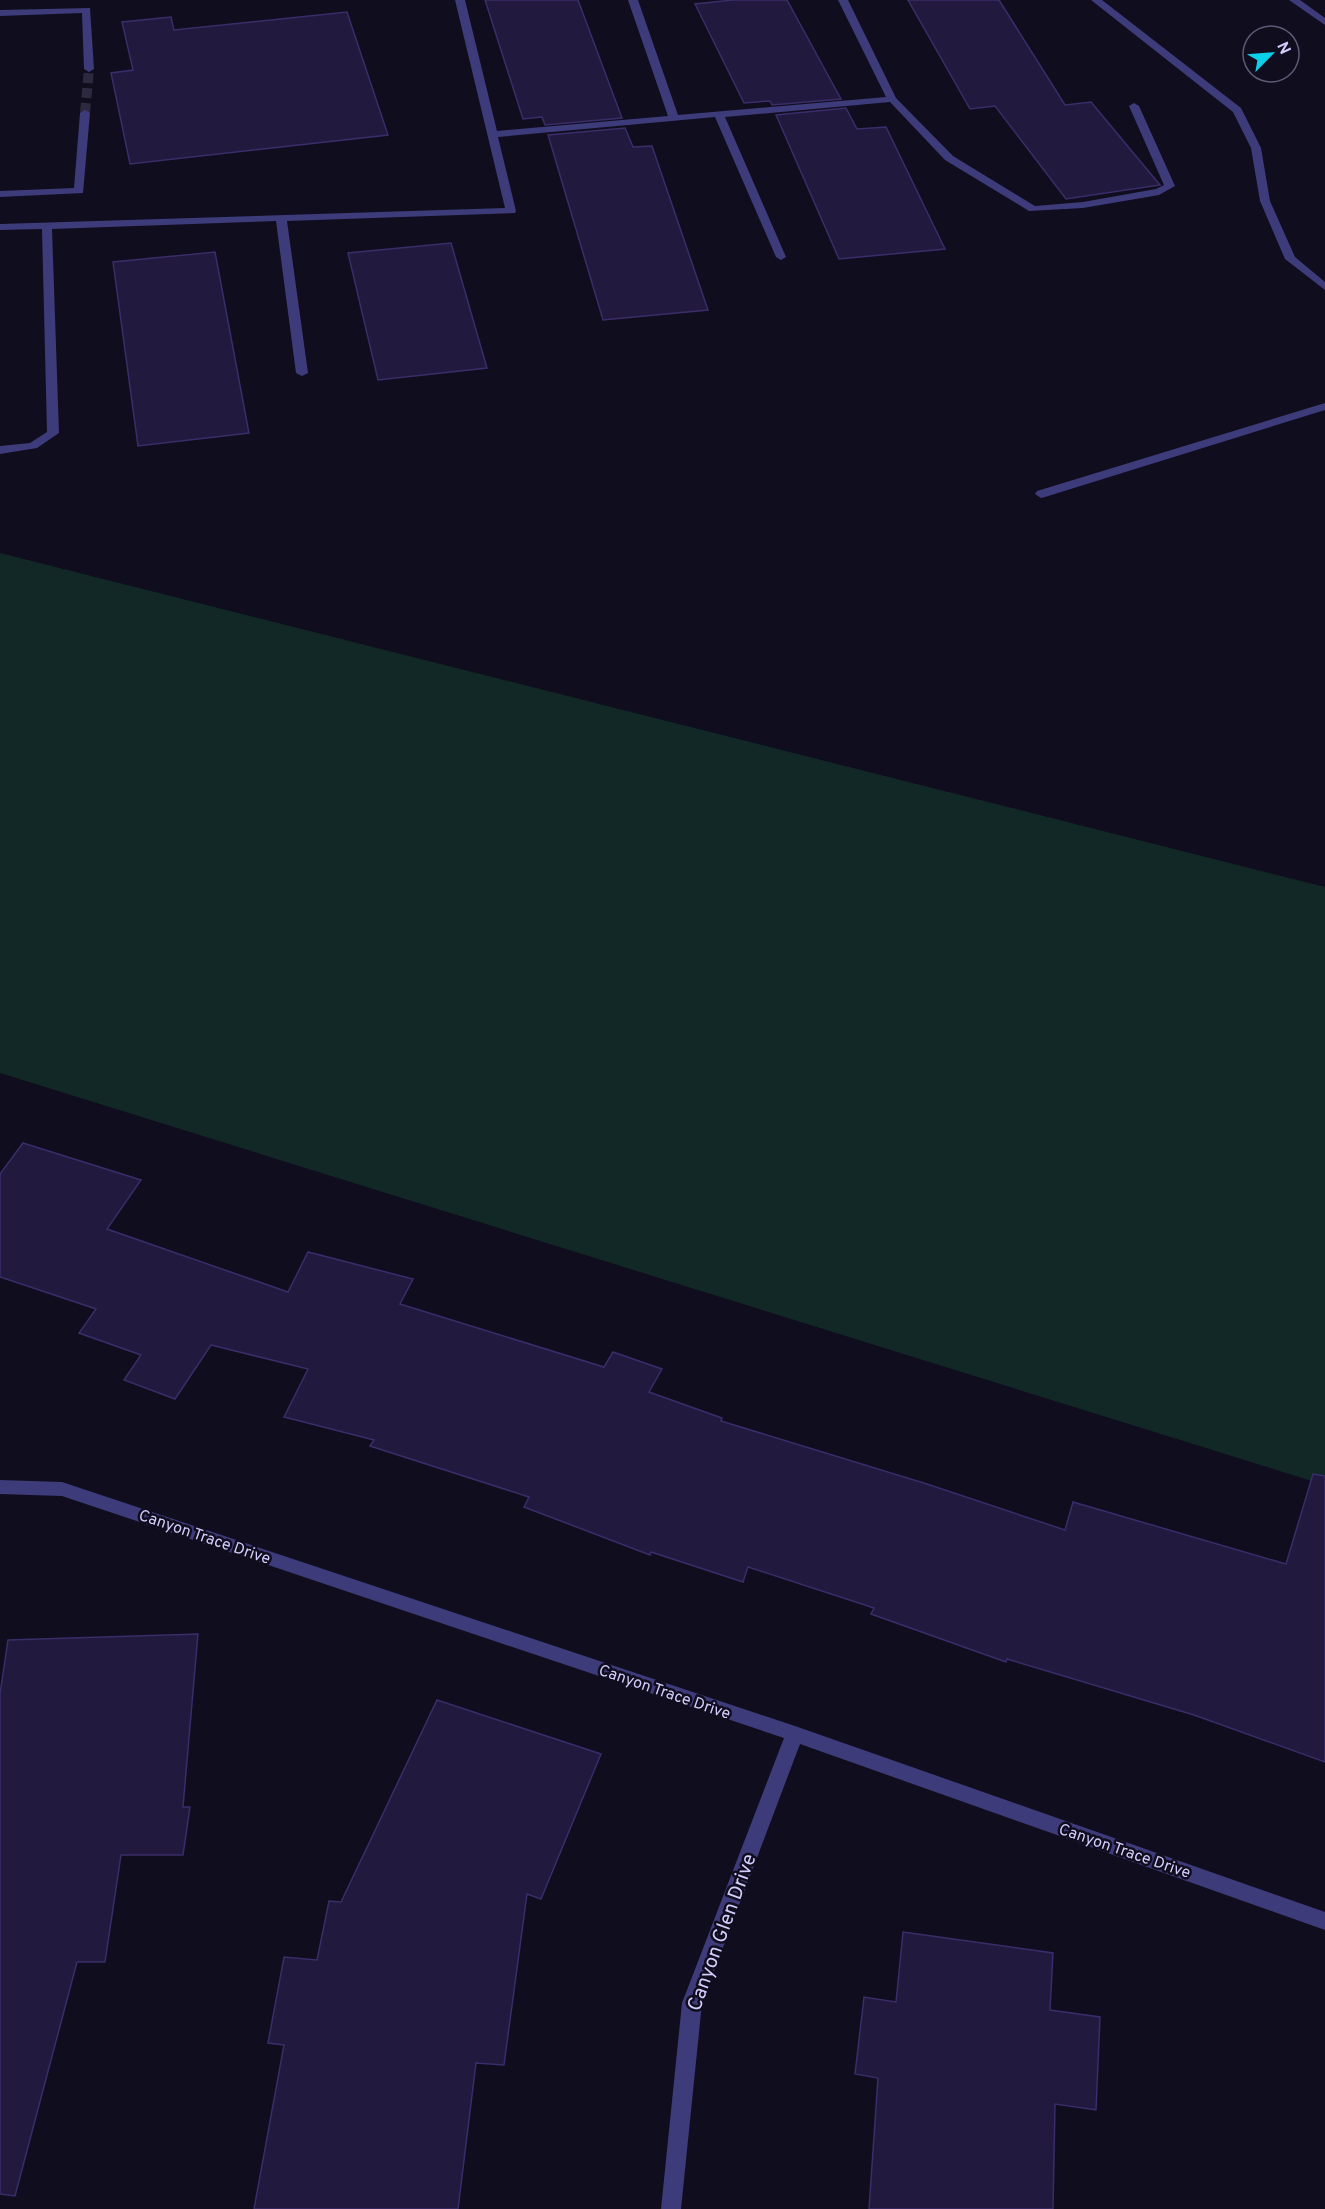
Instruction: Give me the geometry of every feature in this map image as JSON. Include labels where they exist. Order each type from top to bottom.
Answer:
[{"type":"street","points":[[0,227],[511,211],[460,0]]},
{"type":"street","points":[[633,0],[674,118]]},
{"type":"street","points":[[843,0],[892,99],[949,158],[1033,209],[1083,205],[1159,192],[1170,186],[1134,106]]},
{"type":"street","points":[[1096,0],[1237,110],[1256,148],[1265,201],[1290,259],[1325,287]]},
{"type":"street","points":[[1294,0],[1325,21]]},
{"type":"street","points":[[0,14],[87,10],[89,69]]},
{"type":"street","points":[[494,134],[892,99]]},
{"type":"street","points":[[0,194],[79,191],[85,113]]},
{"type":"street","points":[[719,114],[781,257]]},
{"type":"street","points":[[281,217],[302,374]]},
{"type":"street","points":[[0,450],[33,446],[53,433],[46,226]]},
{"type":"street","points":[[1041,494],[1325,406]]},
{"type":"street","name":"Canyon Trace Drive","points":[[0,1487],[62,1488],[795,1734],[1325,1921]]},
{"type":"street","name":"Canyon Glen Drive","points":[[671,2209],[692,2003],[795,1734]]},
{"type":"green space","points":[[0,553],[1325,887],[1325,1485],[0,1073]]},
{"type":"building","points":[[485,0],[578,0],[622,118],[545,125],[542,117],[523,119]]},
{"type":"building","points":[[733,0],[787,0],[841,99],[772,105],[770,101],[744,103],[695,4]]},
{"type":"building","points":[[908,0],[999,0],[1065,105],[1091,102],[1160,185],[1066,199],[995,106],[970,109]]},
{"type":"building","points":[[347,12],[388,135],[130,164],[111,73],[133,70],[122,22],[171,17],[174,30]]},
{"type":"building","points":[[846,108],[857,129],[886,127],[945,249],[839,259],[776,115]]},
{"type":"building","points":[[625,128],[633,147],[652,146],[708,310],[603,320],[548,135]]},
{"type":"building","points":[[451,243],[487,368],[378,380],[348,253]]},
{"type":"building","points":[[215,252],[249,433],[138,446],[113,262]]},
{"type":"building","points":[[23,1143],[141,1180],[107,1229],[288,1292],[308,1252],[413,1279],[400,1304],[604,1367],[613,1352],[662,1369],[649,1392],[722,1418],[721,1421],[927,1484],[1065,1530],[1073,1502],[1286,1564],[1313,1474],[1325,1476],[1325,1762],[1194,1715],[1007,1659],[1006,1662],[871,1614],[874,1608],[748,1567],[743,1582],[651,1552],[650,1555],[524,1507],[529,1497],[370,1446],[374,1440],[284,1417],[308,1369],[211,1345],[175,1399],[124,1380],[141,1355],[79,1333],[96,1309],[0,1277],[0,1174]]},
{"type":"building","points":[[198,1634],[183,1807],[190,1807],[183,1855],[121,1855],[105,1962],[77,1962],[15,2196],[0,2194],[0,1694],[8,1640]]},
{"type":"building","points":[[437,1700],[601,1754],[541,1899],[527,1894],[504,2065],[476,2063],[458,2209],[254,2209],[284,2045],[268,2043],[284,1957],[317,1960],[329,1901],[341,1902]]},
{"type":"building","points":[[903,1932],[1053,1953],[1050,2010],[1100,2017],[1096,2110],[1055,2104],[1053,2209],[869,2209],[878,2078],[855,2074],[864,1997],[896,2002]]},
{"type":"tunnel","points":[[85,113],[89,69]]}]
